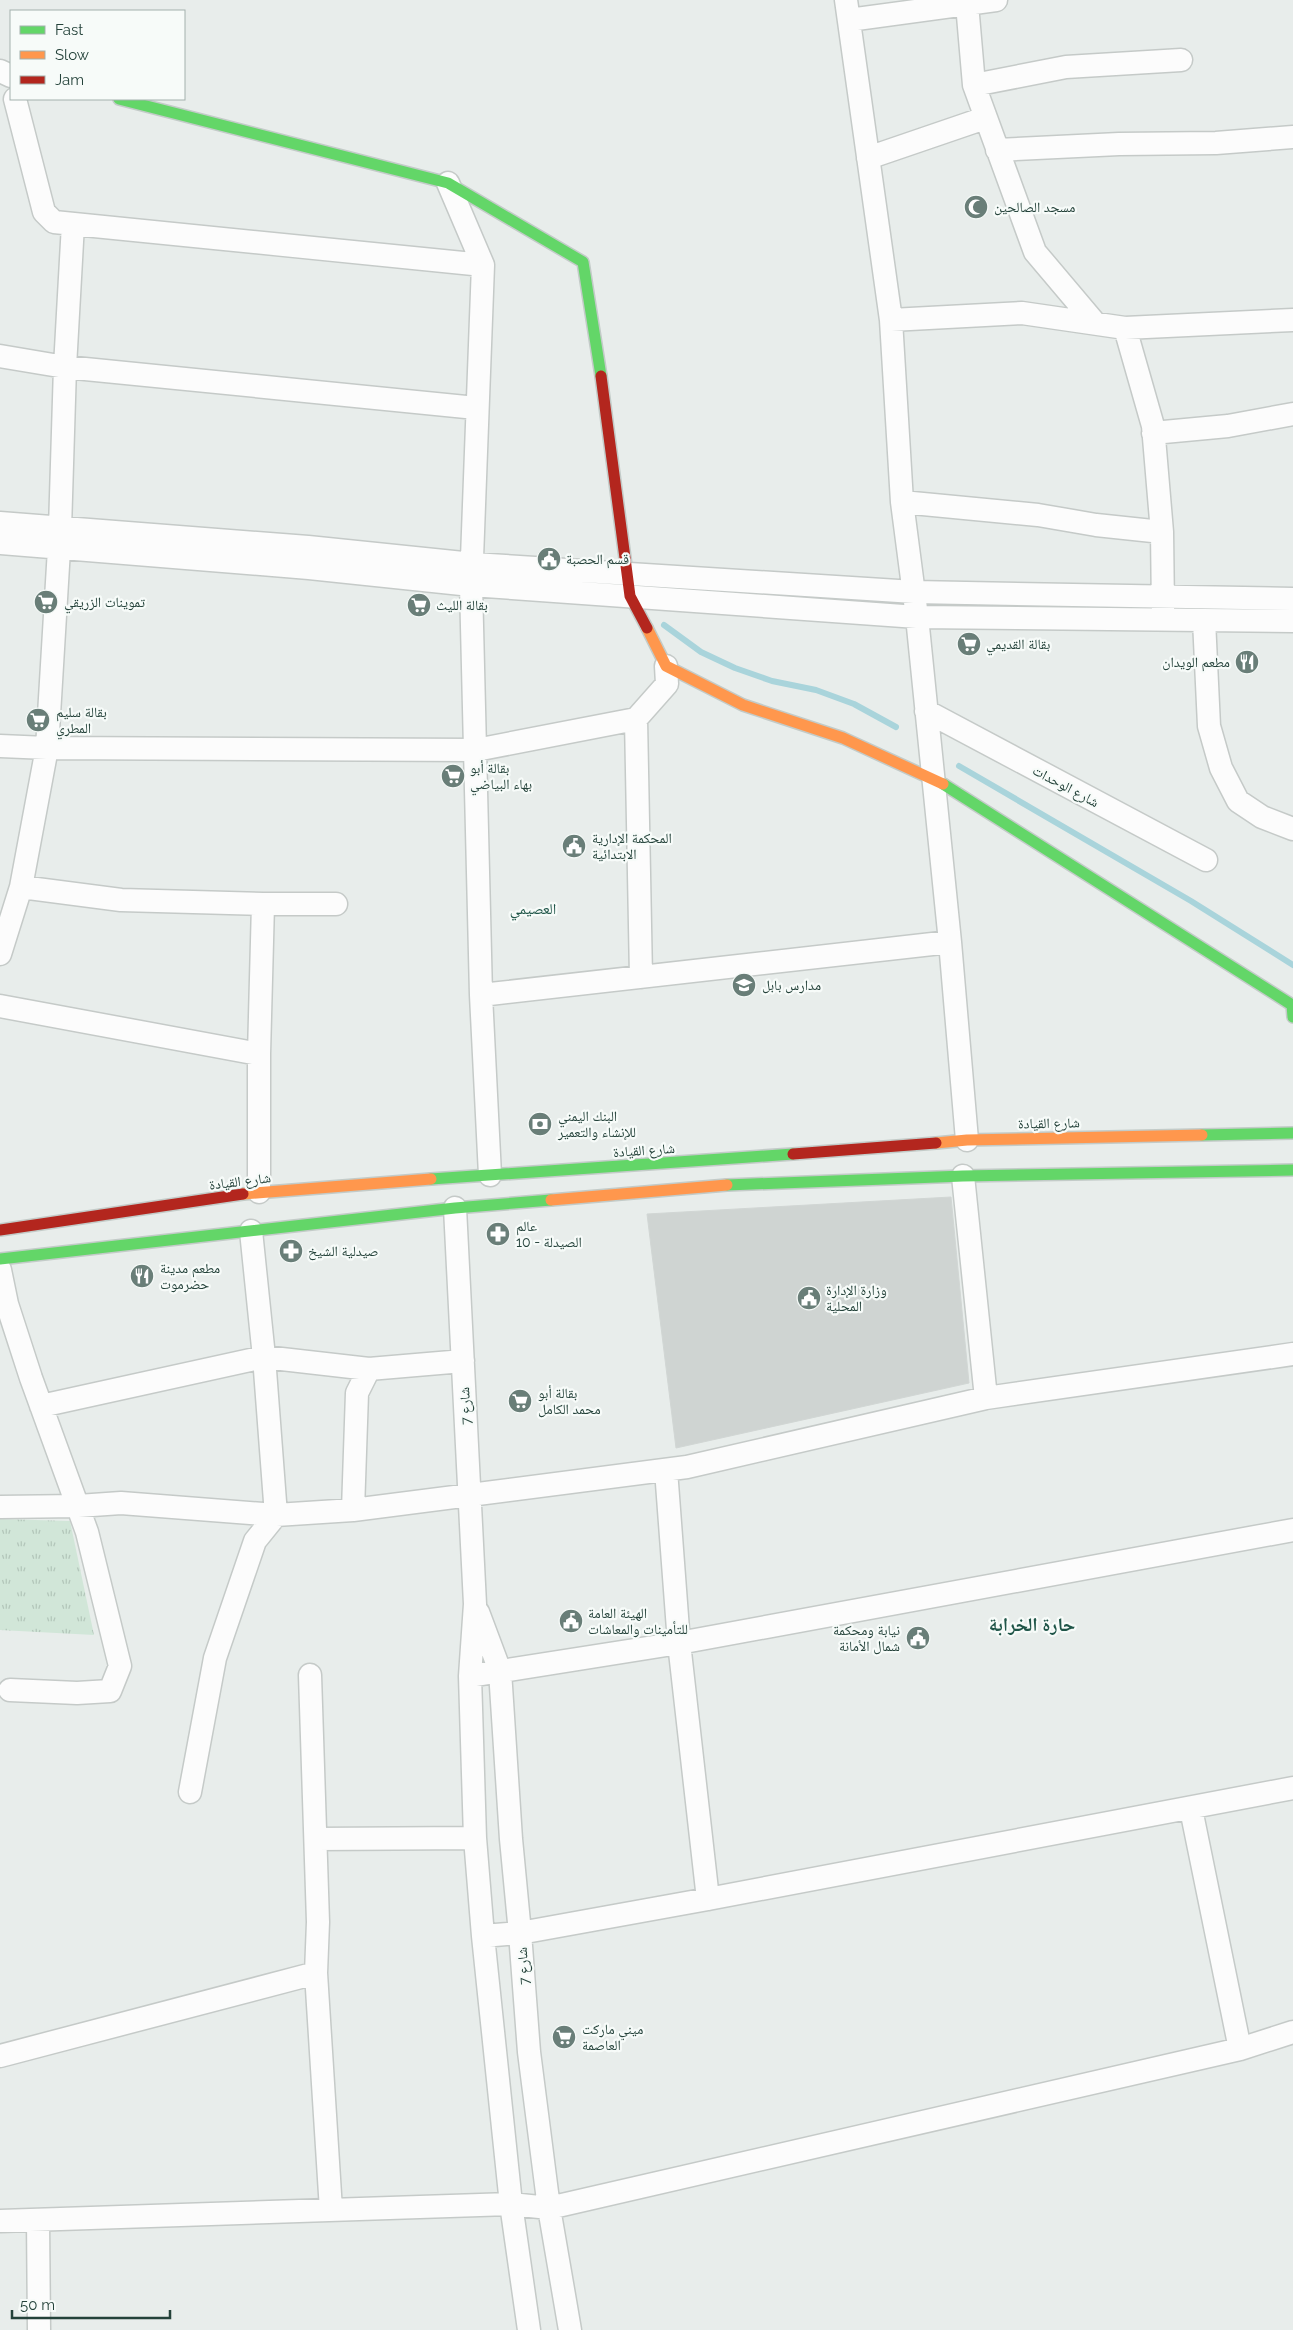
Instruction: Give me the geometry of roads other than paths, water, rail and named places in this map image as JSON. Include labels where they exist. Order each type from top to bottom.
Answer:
[{"type":"main road","points":[[123,100],[448,182],[583,262],[610,432],[630,596],[666,666],[742,705],[843,738],[933,778],[1292,1005],[1293,1017]]},
{"type":"main road","name":"شارع القيادة","points":[[0,1230],[259,1192],[714,1161],[967,1140],[1293,1133]]},
{"type":"main road","points":[[0,1259],[455,1208],[718,1185],[963,1176],[1293,1170]]},
{"type":"street","points":[[967,1140],[950,942],[918,618],[902,502],[891,320],[847,10],[967,4],[996,0]]},
{"type":"street","points":[[967,4],[974,85],[1035,252],[1095,322]]},
{"type":"street","points":[[974,85],[1066,67],[1182,60]]},
{"type":"street","points":[[15,100],[44,212],[54,222],[483,265]]},
{"type":"street","points":[[868,158],[985,118]]},
{"type":"street","points":[[997,150],[1119,144],[1216,143],[1293,137]]},
{"type":"street","points":[[448,182],[483,265],[476,408],[472,575],[481,995],[490,1175]]},
{"type":"street","points":[[0,954],[21,887],[47,748],[60,539],[65,367],[73,224]]},
{"type":"street","points":[[891,320],[1022,313],[1095,322],[1124,328],[1293,320]]},
{"type":"street","points":[[1124,328],[1153,433],[1162,532],[1163,620]]},
{"type":"street","points":[[0,356],[65,367],[476,408]]},
{"type":"street","points":[[1153,433],[1228,426],[1293,414]]},
{"type":"street","points":[[902,502],[1038,514],[1096,525],[1162,532]]},
{"type":"street","points":[[0,523],[60,539]]},
{"type":"street","points":[[0,544],[60,539],[308,547],[472,575],[630,596],[918,618],[1293,621]]},
{"type":"street","points":[[472,575],[628,573],[914,592],[1293,599]]},
{"type":"street","points":[[1204,620],[1209,726],[1221,768],[1238,801],[1262,818],[1293,829]]},
{"type":"street","points":[[0,746],[47,748],[476,750],[636,719],[667,684],[666,666]]},
{"type":"street","name":"شارع الوحدات","points":[[926,711],[1206,860]]},
{"type":"street","points":[[636,719],[641,977]]},
{"type":"street","points":[[21,887],[121,900],[336,904]]},
{"type":"street","points":[[259,1192],[259,1054],[263,904]]},
{"type":"street","points":[[481,995],[950,942]]},
{"type":"street","points":[[0,1006],[259,1054]]},
{"type":"street","points":[[963,1176],[986,1398]]},
{"type":"street","name":"شارع 7","points":[[455,1208],[475,1604],[470,1676],[476,1838],[483,1936],[510,2204],[529,2330]]},
{"type":"street","points":[[190,1792],[215,1658],[255,1541],[276,1515],[264,1357],[251,1231]]},
{"type":"street","points":[[0,1270],[7,1304],[41,1406],[87,1532],[120,1666],[110,1691],[77,1693],[10,1690]]},
{"type":"street","points":[[0,1507],[78,1506],[121,1503],[276,1515],[353,1510],[687,1467],[986,1398],[1293,1354]]},
{"type":"street","points":[[41,1406],[264,1357],[369,1369],[462,1361]]},
{"type":"street","points":[[353,1510],[357,1393],[369,1369]]},
{"type":"street","points":[[666,1470],[679,1643],[708,1899]]},
{"type":"street","points":[[470,1676],[679,1643],[1293,1530]]},
{"type":"street","name":"شارع 7","points":[[475,1604],[500,1671],[511,1839],[529,2052],[549,2208],[570,2330]]},
{"type":"street","points":[[310,1675],[318,1922],[316,1972],[331,2210]]},
{"type":"street","points":[[483,1936],[520,1932],[708,1899],[1191,1809],[1293,1788]]},
{"type":"street","points":[[1191,1809],[1240,2049]]},
{"type":"street","points":[[316,1839],[476,1838]]},
{"type":"street","points":[[0,2056],[316,1972]]},
{"type":"street","points":[[0,2221],[510,2204],[549,2208],[1240,2049],[1293,2032]]},
{"type":"street","points":[[38,2220],[39,2330]]},
{"type":"waterway","points":[[664,625],[701,652],[735,668],[772,681],[816,690],[854,704],[896,727]]},
{"type":"waterway","points":[[959,766],[1191,901],[1293,965]]},
{"type":"place","name":"مسجد الصالحين","points":[[976,207]]},
{"type":"place","name":"قسم الحصبة","points":[[549,559]]},
{"type":"place","name":"تموينات الزريقي","points":[[46,602]]},
{"type":"place","name":"بقالة الليث","points":[[419,605]]},
{"type":"place","name":"بقالة القديمي","points":[[969,644]]},
{"type":"place","name":"مطعم الويدان","points":[[1247,662]]},
{"type":"place","name":"بقالة سليم المطري","points":[[38,720]]},
{"type":"place","name":"بقالة أبو بهاء البياضي","points":[[453,776]]},
{"type":"place","name":"المحكمة الإدارية الابتدائية","points":[[574,846]]},
{"type":"place","name":"مدارس بابل","points":[[744,985]]},
{"type":"place","name":"البنك اليمني للإنشاء والتعمير","points":[[540,1124]]},
{"type":"place","name":"عالم الصيدلة - 10","points":[[498,1234]]},
{"type":"place","name":"صيدلية الشيخ","points":[[291,1251]]},
{"type":"place","name":"مطعم مدينة حضرموت","points":[[142,1276]]},
{"type":"place","name":"وزارة الإدارة المحلية","points":[[809,1298]]},
{"type":"place","name":"بقالة أبو محمد الكامل","points":[[520,1401]]},
{"type":"place","name":"الهيئة العامة للتأمينات والمعاشات","points":[[571,1621]]},
{"type":"place","name":"نيابة ومحكمة شمال الأمانة","points":[[918,1638]]},
{"type":"place","name":"ميني ماركت العاصمة","points":[[564,2037]]},
{"type":"district","name":"العصيمي","points":[[533,909]]},
{"type":"district","name":"حارة الخرابة","points":[[1032,1624]]}]
